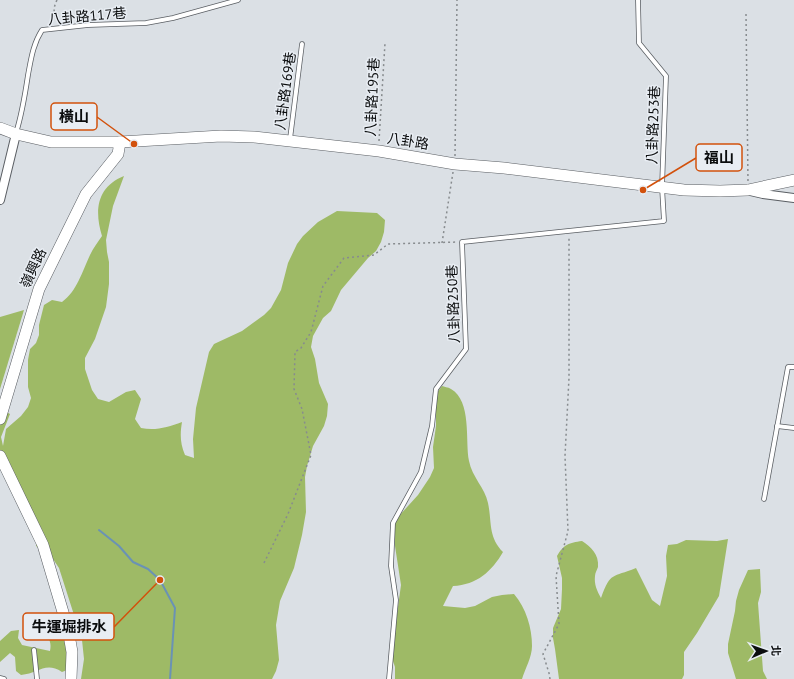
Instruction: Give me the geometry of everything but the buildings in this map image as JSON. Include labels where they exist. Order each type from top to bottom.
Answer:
[{"type":"main road","name":"八卦路","points":[[0,128],[16,134],[51,142],[120,142],[221,136],[290,141],[379,152],[455,164],[504,168],[684,190],[748,190]]},
{"type":"main road","name":"嶺興路","points":[[0,419],[39,289],[86,194],[118,154],[120,142]]},
{"type":"main road","points":[[748,190],[794,180]]},
{"type":"main road","points":[[0,456],[43,546],[68,628],[72,652],[71,679]]},
{"type":"street","points":[[0,200],[16,134]]},
{"type":"street","name":"八卦路","points":[[748,190],[763,194],[794,198]]},
{"type":"lane","name":"八卦路117巷","points":[[16,134],[33,49],[42,30],[88,25],[146,23],[173,18],[238,0]]},
{"type":"lane","name":"八卦路253巷","points":[[638,0],[639,43],[666,76],[662,187]]},
{"type":"lane","name":"八卦路169巷","points":[[290,141],[302,44]]},
{"type":"lane","points":[[462,242],[664,221],[662,187]]},
{"type":"lane","name":"八卦路250巷","points":[[389,679],[396,600],[391,566],[393,523],[421,472],[432,426],[436,389],[466,349],[462,242]]},
{"type":"lane","points":[[764,499],[788,367],[794,367]]},
{"type":"lane","points":[[777,426],[794,428]]},
{"type":"lane","points":[[34,650],[37,679]]},
{"type":"lane","points":[[0,678],[4,679]]},
{"type":"path","points":[[57,0],[53,8],[55,18],[62,28]]},
{"type":"path","points":[[442,243],[455,164],[457,0]]},
{"type":"path","points":[[746,14],[748,190]]},
{"type":"path","name":"八卦路195巷","points":[[379,152],[385,43]]},
{"type":"path","points":[[550,679],[543,654],[559,624],[556,576],[568,531],[565,456],[569,378],[569,230]]},
{"type":"path","points":[[264,564],[288,514],[311,456],[302,409],[294,389],[295,352],[301,348],[311,332],[323,286],[344,258],[374,255],[388,244],[462,242]]},
{"type":"green space","points":[[124,176],[113,206],[106,240],[109,262],[109,284],[106,307],[95,339],[85,358],[85,369],[92,390],[98,399],[109,402],[126,392],[135,390],[141,399],[135,419],[141,428],[157,429],[182,422],[181,438],[183,451],[185,455],[194,458],[193,439],[196,408],[209,352],[214,344],[242,331],[271,308],[281,290],[288,263],[297,244],[318,222],[337,211],[377,213],[385,220],[384,232],[376,251],[368,258],[341,290],[331,311],[323,318],[313,336],[311,347],[315,359],[319,383],[328,404],[327,416],[324,426],[313,446],[307,466],[305,477],[306,512],[294,568],[280,601],[276,625],[279,660],[272,679],[81,679],[84,659],[82,640],[59,568],[53,559],[36,546],[39,536],[0,460],[0,408],[10,414],[1,437],[3,446],[6,429],[21,416],[28,407],[31,398],[28,387],[28,360],[30,349],[36,343],[39,335],[39,325],[44,305],[52,300],[62,302],[72,292],[82,274],[91,252],[102,236],[98,217],[98,208],[103,193],[108,186]]},
{"type":"green space","points":[[24,310],[0,389],[0,317]]},
{"type":"green space","points":[[442,386],[451,389],[458,395],[462,402],[465,412],[469,461],[488,503],[491,529],[495,541],[503,552],[489,571],[483,576],[469,583],[453,586],[443,606],[465,608],[475,606],[492,597],[514,594],[525,612],[532,639],[531,654],[522,679],[395,679],[395,667],[392,658],[401,585],[395,546],[394,527],[398,517],[418,495],[434,468],[433,447],[436,426],[436,394]]},
{"type":"green space","points":[[728,539],[719,596],[684,652],[684,675],[682,679],[559,679],[553,628],[561,609],[562,578],[557,556],[562,549],[570,543],[582,541],[594,551],[598,562],[595,582],[601,598],[610,579],[636,568],[652,600],[660,606],[667,576],[666,556],[668,545],[677,544],[686,540],[717,541]]},
{"type":"green space","points":[[760,569],[761,592],[758,603],[763,671],[767,679],[736,679],[728,653],[728,644],[736,601],[748,570]]},
{"type":"green space","points":[[52,620],[58,622],[59,629],[65,643],[70,669],[62,672],[56,669],[46,668],[21,675],[16,671],[15,657],[10,653],[0,662],[0,641],[11,631],[19,630],[18,638],[22,645],[50,651],[51,646],[46,628]]},
{"type":"waterway","points":[[99,530],[119,546],[133,562],[148,569],[160,580],[175,608],[170,679]]},
{"type":"place","name":"橫山","points":[[134,144]]},
{"type":"place","name":"福山","points":[[643,190]]},
{"type":"place","name":"牛運堀排水","points":[[160,580]]}]
